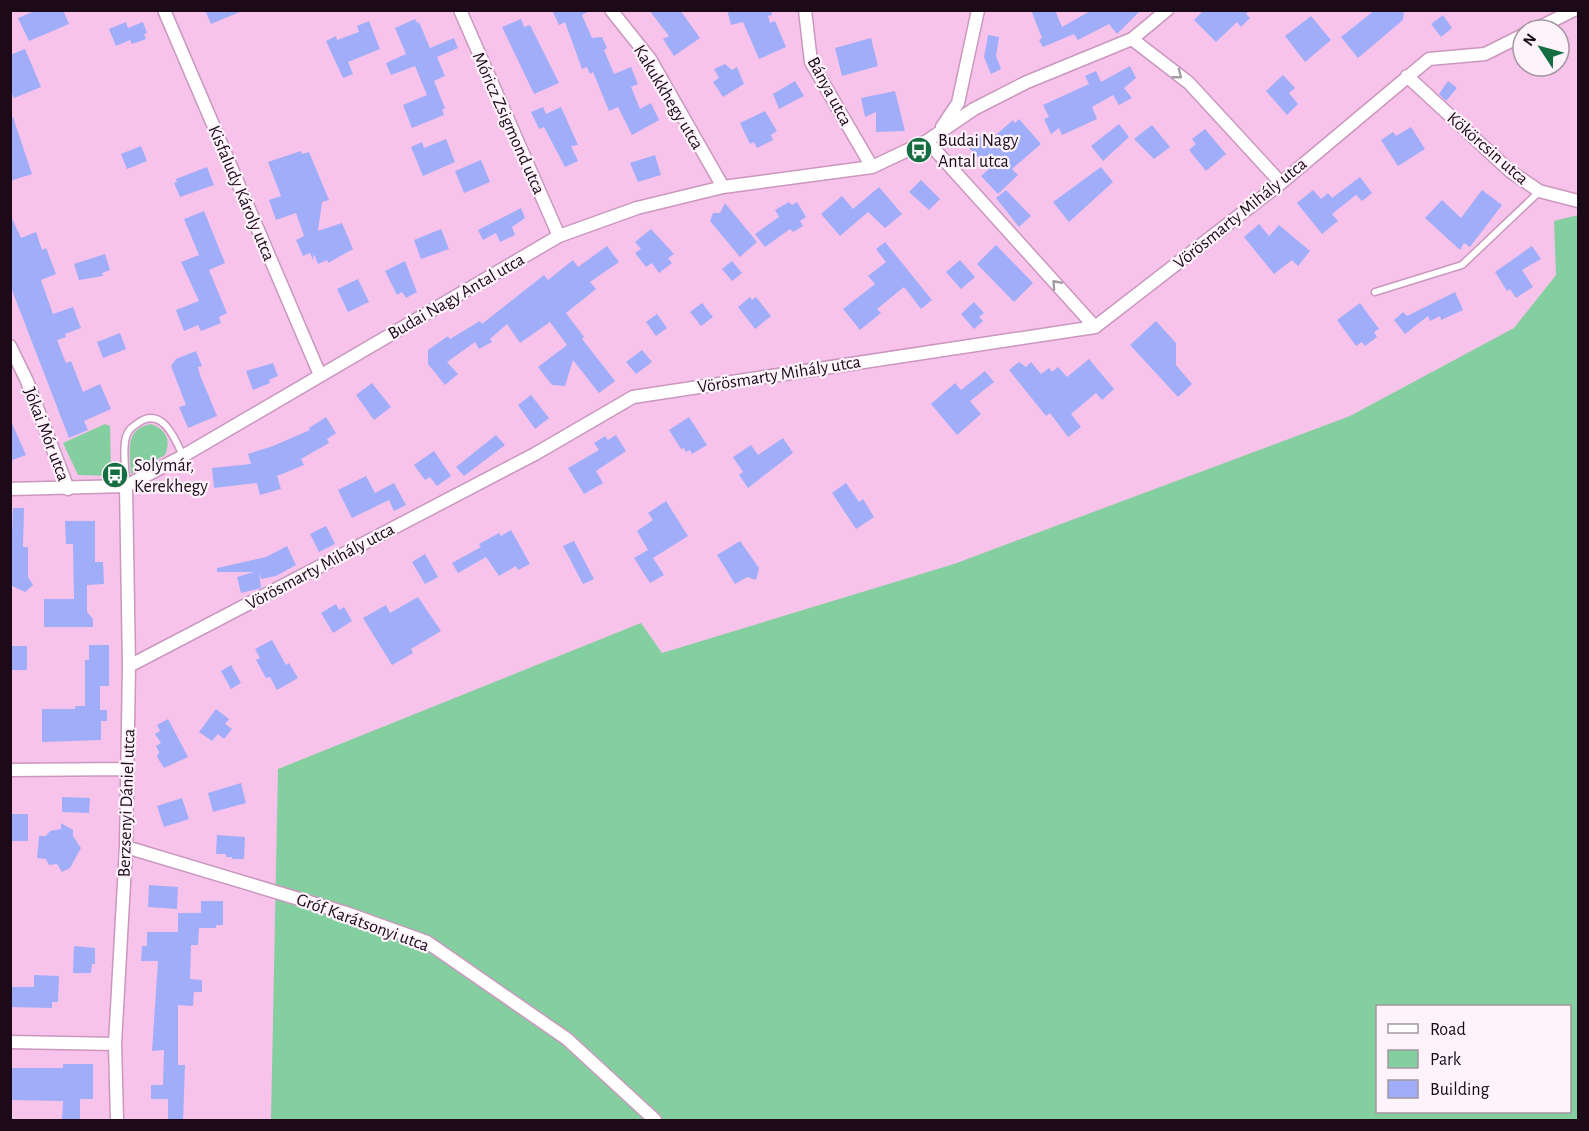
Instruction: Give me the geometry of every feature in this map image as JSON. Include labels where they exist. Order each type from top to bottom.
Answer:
[{"type":"street","name":"Kisfaludy Károly utca","points":[[164,10],[320,375]]},
{"type":"street","name":"Móricz Zsigmond utca","points":[[460,10],[559,236]]},
{"type":"street","name":"Kakukkhegy utca","points":[[611,10],[650,59],[723,187]]},
{"type":"street","name":"Bánya utca","points":[[805,10],[811,62],[872,167]]},
{"type":"street","points":[[940,131],[958,103],[978,10]]},
{"type":"street","name":"Budai Nagy Antal utca","points":[[126,486],[183,456],[559,236],[637,208],[723,187],[872,167],[927,141],[974,109],[1027,82],[1132,39],[1167,10]]},
{"type":"street","points":[[1558,18],[1574,10]]},
{"type":"street","points":[[1132,39],[1189,83],[1281,183]]},
{"type":"street","name":"Vörösmarty Mihály utca","points":[[129,666],[535,454],[633,396],[1095,327],[1281,183],[1429,59],[1485,54],[1511,41]]},
{"type":"street","name":"Kökörcsin utca","points":[[1407,76],[1510,171],[1539,191],[1578,201]]},
{"type":"street","points":[[927,141],[1095,327]]},
{"type":"street","name":"Jókai Mór utca","points":[[10,346],[27,381],[68,489]]},
{"type":"street","points":[[10,489],[126,486]]},
{"type":"street","name":"Berzsenyi Dániel utca","points":[[117,1120],[115,1044],[128,769],[126,486]]},
{"type":"street","points":[[10,770],[128,769]]},
{"type":"street","name":"Gróf Karátsonyi utca","points":[[126,847],[346,913],[427,942],[567,1039],[655,1120]]},
{"type":"street","points":[[10,1042],[115,1044]]},
{"type":"lane","points":[[1376,292],[1462,265],[1539,191]]},
{"type":"lane","points":[[126,486],[125,440],[130,429],[142,420],[151,418],[164,422],[174,435],[183,456]]},
{"type":"green space","points":[[1578,215],[1578,1120],[271,1120],[278,769],[641,623],[662,653],[954,564],[1350,416],[1514,328],[1556,275],[1554,221]]},
{"type":"green space","points":[[105,424],[110,426],[111,476],[78,475],[63,443]]},
{"type":"green space","points":[[151,424],[161,429],[166,436],[168,445],[165,455],[131,474],[130,443],[136,431]]},
{"type":"building","points":[[37,10],[63,10],[69,24],[29,41],[18,18]]},
{"type":"building","points":[[205,10],[242,10],[242,11],[211,24]]},
{"type":"building","points":[[552,10],[591,10],[582,15],[592,38],[602,37],[607,48],[604,50],[614,74],[631,67],[638,84],[631,87],[640,109],[651,103],[659,120],[632,135],[618,107],[609,111],[593,72],[590,74],[587,67],[582,69],[565,22],[559,25]]},
{"type":"building","points":[[649,10],[680,10],[700,38],[674,56],[663,39],[669,36]]},
{"type":"building","points":[[727,10],[771,10],[772,15],[768,16],[770,23],[775,21],[786,47],[759,59],[743,22],[731,25]]},
{"type":"building","points":[[1031,10],[1055,10],[1062,27],[1092,10],[1141,10],[1117,34],[1109,24],[1078,40],[1074,34],[1043,47],[1039,40],[1042,38]]},
{"type":"building","points":[[1204,10],[1249,10],[1246,14],[1250,18],[1241,27],[1237,22],[1216,42],[1194,20]]},
{"type":"building","points":[[1375,10],[1404,10],[1403,20],[1358,58],[1341,37]]},
{"type":"building","points":[[1443,15],[1452,28],[1441,37],[1431,24]]},
{"type":"building","points":[[1311,16],[1331,40],[1305,62],[1285,36]]},
{"type":"building","points":[[415,19],[417,23],[419,22],[430,48],[454,38],[458,48],[437,57],[445,76],[434,81],[445,108],[442,110],[444,115],[412,128],[403,105],[427,95],[415,66],[391,75],[386,63],[406,54],[395,28]]},
{"type":"building","points":[[521,19],[524,27],[530,25],[559,83],[534,94],[502,27]]},
{"type":"building","points":[[369,21],[380,49],[348,62],[353,74],[343,78],[326,41],[336,36],[337,40],[359,32],[357,26]]},
{"type":"building","points":[[126,22],[128,28],[143,22],[147,33],[144,34],[146,39],[132,44],[130,40],[116,46],[109,29]]},
{"type":"building","points":[[988,35],[999,37],[996,56],[1001,69],[991,74],[984,57]]},
{"type":"building","points":[[871,38],[878,66],[842,76],[835,48]]},
{"type":"building","points":[[25,49],[41,87],[14,98],[10,90],[10,55]]},
{"type":"building","points":[[725,64],[732,70],[737,67],[744,84],[723,97],[713,82],[719,78],[714,69]]},
{"type":"building","points":[[1130,66],[1136,78],[1124,88],[1132,98],[1119,105],[1113,95],[1092,107],[1097,119],[1062,135],[1059,128],[1051,134],[1044,119],[1049,117],[1043,105],[1089,84],[1085,76],[1096,71],[1101,82]]},
{"type":"building","points":[[1283,75],[1295,88],[1289,93],[1298,104],[1287,115],[1266,91]]},
{"type":"building","points":[[795,81],[804,96],[779,109],[773,94]]},
{"type":"building","points":[[1448,81],[1457,88],[1446,101],[1439,94]]},
{"type":"building","points":[[895,91],[905,131],[876,132],[876,112],[865,117],[861,98]]},
{"type":"building","points":[[543,107],[546,114],[561,107],[578,145],[571,146],[578,161],[565,167],[544,127],[539,129],[531,112]]},
{"type":"building","points":[[765,111],[777,131],[771,135],[773,140],[757,148],[754,142],[750,144],[740,123]]},
{"type":"building","points":[[10,117],[13,117],[32,174],[10,181]]},
{"type":"building","points":[[1019,119],[1041,144],[1012,169],[1018,175],[998,194],[981,176],[989,169],[969,148],[985,132],[991,139],[1013,120],[1015,123]]},
{"type":"building","points":[[1119,124],[1129,137],[1103,161],[1091,146]]},
{"type":"building","points":[[1152,125],[1170,147],[1154,159],[1134,139]]},
{"type":"building","points":[[1411,127],[1425,149],[1398,166],[1381,140],[1393,132],[1396,136]]},
{"type":"building","points":[[1205,129],[1226,154],[1206,171],[1189,150],[1196,144],[1192,139]]},
{"type":"building","points":[[446,139],[455,162],[423,176],[411,147],[422,142],[424,148]]},
{"type":"building","points":[[141,146],[147,161],[127,169],[121,154]]},
{"type":"building","points":[[301,151],[302,154],[309,152],[329,200],[322,202],[318,231],[342,223],[353,249],[328,263],[327,260],[318,264],[314,254],[313,260],[310,253],[303,256],[296,240],[304,236],[296,213],[276,220],[269,200],[281,196],[268,162]]},
{"type":"building","points":[[655,155],[661,175],[638,182],[630,163]]},
{"type":"building","points":[[481,160],[490,182],[464,193],[455,171]]},
{"type":"building","points":[[207,167],[214,185],[180,197],[174,183],[177,182],[176,179]]},
{"type":"building","points":[[1101,167],[1113,182],[1069,222],[1053,202]]},
{"type":"building","points":[[1360,177],[1372,193],[1362,201],[1356,195],[1332,214],[1338,221],[1322,234],[1297,203],[1313,190],[1321,199],[1328,193],[1332,198]]},
{"type":"building","points":[[921,180],[940,199],[929,210],[909,192]]},
{"type":"building","points":[[879,187],[902,214],[885,228],[868,212],[840,236],[821,214],[842,196],[853,209]]},
{"type":"building","points":[[1006,190],[1031,216],[1019,227],[996,198]]},
{"type":"building","points":[[1482,190],[1502,205],[1470,247],[1464,243],[1460,250],[1425,218],[1442,200],[1461,218]]},
{"type":"building","points":[[789,202],[792,205],[797,202],[806,217],[800,221],[803,226],[793,232],[790,229],[765,247],[755,234],[779,217],[775,210]]},
{"type":"building","points":[[725,203],[757,242],[740,257],[710,221],[713,213],[720,213]]},
{"type":"building","points":[[521,208],[525,218],[512,227],[515,235],[500,242],[496,233],[483,240],[478,230]]},
{"type":"building","points":[[204,211],[225,263],[209,270],[227,313],[219,317],[221,323],[201,331],[198,325],[184,331],[176,310],[199,301],[181,262],[199,255],[184,219]]},
{"type":"building","points":[[10,214],[21,238],[36,232],[42,250],[46,248],[56,274],[41,280],[53,314],[73,307],[81,328],[57,340],[66,363],[71,361],[83,392],[100,384],[111,409],[84,421],[88,430],[69,438],[10,285]]},
{"type":"building","points":[[1259,224],[1269,236],[1279,225],[1310,251],[1298,266],[1292,260],[1274,274],[1244,237]]},
{"type":"building","points":[[441,229],[449,249],[421,259],[414,240]]},
{"type":"building","points":[[651,229],[674,254],[668,258],[672,263],[659,273],[652,263],[646,267],[635,253],[641,249],[635,242]]},
{"type":"building","points":[[885,242],[932,300],[921,309],[904,287],[877,309],[881,313],[860,330],[843,309],[875,284],[868,276],[886,262],[876,249]]},
{"type":"building","points":[[996,245],[1033,283],[1014,302],[977,264]]},
{"type":"building","points":[[607,246],[619,262],[590,282],[596,289],[566,313],[584,337],[582,339],[615,381],[599,393],[573,360],[565,386],[552,385],[538,367],[567,345],[550,322],[520,343],[507,324],[490,339],[492,342],[479,349],[475,342],[447,362],[458,374],[445,385],[428,364],[428,350],[448,336],[450,339],[480,321],[482,324],[544,275],[548,280],[573,260],[578,267]]},
{"type":"building","points":[[1532,246],[1541,259],[1522,270],[1533,287],[1516,298],[1510,289],[1507,291],[1495,272]]},
{"type":"building","points":[[105,254],[110,270],[102,273],[103,276],[79,280],[74,264]]},
{"type":"building","points":[[960,260],[975,277],[961,289],[946,272]]},
{"type":"building","points":[[405,261],[417,292],[406,298],[402,292],[397,295],[385,271]]},
{"type":"building","points":[[732,261],[742,273],[732,281],[722,269]]},
{"type":"building","points":[[358,279],[369,302],[348,312],[337,289]]},
{"type":"building","points":[[1455,292],[1463,310],[1441,320],[1440,316],[1430,321],[1428,316],[1405,334],[1394,320],[1403,312],[1407,316]]},
{"type":"building","points":[[750,297],[752,300],[756,297],[771,316],[755,329],[738,307]]},
{"type":"building","points":[[974,302],[984,313],[979,317],[983,321],[974,329],[961,314]]},
{"type":"building","points":[[702,303],[713,317],[701,326],[690,312]]},
{"type":"building","points":[[1360,303],[1379,329],[1374,332],[1377,337],[1365,346],[1362,342],[1356,346],[1337,320]]},
{"type":"building","points":[[657,314],[667,328],[656,336],[646,322]]},
{"type":"building","points":[[1156,321],[1176,343],[1176,365],[1192,384],[1178,397],[1130,345]]},
{"type":"building","points":[[120,333],[126,349],[103,358],[97,342]]},
{"type":"building","points":[[642,350],[652,362],[636,374],[626,362]]},
{"type":"building","points":[[196,351],[202,366],[198,367],[200,375],[217,416],[188,428],[179,407],[186,405],[171,366],[176,359]]},
{"type":"building","points":[[1089,359],[1114,389],[1102,400],[1096,393],[1071,414],[1081,427],[1068,437],[1050,413],[1046,416],[1009,370],[1019,362],[1026,367],[1031,362],[1041,374],[1049,368],[1052,372],[1058,367],[1067,377]]},
{"type":"building","points":[[273,363],[278,376],[269,380],[270,383],[253,390],[246,371]]},
{"type":"building","points":[[985,371],[994,382],[970,401],[981,414],[957,435],[931,404],[955,383],[961,390]]},
{"type":"building","points":[[372,383],[391,407],[374,420],[356,395]]},
{"type":"building","points":[[531,395],[549,418],[535,429],[518,405]]},
{"type":"building","points":[[326,417],[336,433],[327,439],[329,443],[301,459],[304,465],[277,476],[281,489],[260,495],[257,483],[214,488],[212,468],[251,464],[248,454],[310,430],[309,428]]},
{"type":"building","points":[[689,417],[707,445],[692,454],[690,450],[686,452],[684,448],[681,449],[669,430]]},
{"type":"building","points":[[10,419],[26,455],[10,461]]},
{"type":"building","points":[[496,435],[505,445],[464,476],[456,467]]},
{"type":"building","points":[[616,435],[626,451],[596,471],[603,483],[584,494],[568,468],[599,450],[594,443],[605,436],[608,440]]},
{"type":"building","points":[[783,438],[793,453],[748,488],[739,475],[743,472],[733,457],[751,445],[758,455]]},
{"type":"building","points":[[434,451],[451,476],[437,486],[430,477],[425,480],[414,465]]},
{"type":"building","points":[[366,476],[375,493],[394,483],[406,505],[394,511],[389,500],[352,518],[338,490]]},
{"type":"building","points":[[846,483],[859,502],[863,499],[874,517],[856,529],[832,493]]},
{"type":"building","points":[[666,501],[688,536],[653,558],[664,575],[650,583],[634,558],[648,550],[637,531],[653,520],[648,513]]},
{"type":"building","points":[[13,508],[24,508],[23,547],[28,547],[28,577],[33,585],[25,592],[10,585]]},
{"type":"building","points":[[65,521],[95,521],[95,562],[103,562],[104,584],[87,585],[87,612],[93,619],[93,627],[44,627],[44,599],[74,599],[73,544],[66,544]]},
{"type":"building","points":[[326,526],[335,544],[319,552],[310,534]]},
{"type":"building","points":[[511,530],[530,564],[518,570],[516,566],[499,576],[486,557],[458,573],[452,563],[481,547],[479,544],[499,533],[501,536]]},
{"type":"building","points":[[574,541],[594,579],[583,584],[563,546]]},
{"type":"building","points":[[740,541],[759,568],[756,580],[747,577],[735,584],[717,555]]},
{"type":"building","points":[[287,546],[296,565],[276,576],[261,579],[259,572],[261,588],[241,593],[237,577],[254,572],[217,572],[217,568],[266,557]]},
{"type":"building","points":[[425,554],[438,577],[425,584],[412,562]]},
{"type":"building","points":[[418,597],[441,631],[411,649],[413,653],[392,665],[363,618],[386,605],[390,613]]},
{"type":"building","points":[[336,604],[339,610],[344,607],[352,621],[333,633],[321,613]]},
{"type":"building","points":[[272,640],[286,665],[289,663],[298,678],[277,690],[270,677],[266,678],[256,660],[260,658],[255,649]]},
{"type":"building","points":[[89,645],[109,645],[109,686],[100,686],[100,710],[107,710],[107,721],[101,721],[101,740],[42,742],[42,709],[75,709],[75,706],[85,706],[85,660],[89,660]]},
{"type":"building","points":[[10,646],[27,646],[27,670],[10,670]]},
{"type":"building","points":[[231,665],[241,683],[231,689],[221,671]]},
{"type":"building","points":[[216,709],[229,719],[225,724],[232,729],[224,739],[218,734],[212,741],[199,732]]},
{"type":"building","points":[[168,719],[188,757],[164,768],[157,757],[159,752],[156,746],[161,743],[155,734],[160,731],[157,725]]},
{"type":"building","points":[[241,783],[246,803],[213,812],[208,793]]},
{"type":"building","points":[[62,797],[90,798],[89,813],[62,812]]},
{"type":"building","points":[[182,798],[189,819],[164,827],[157,806]]},
{"type":"building","points":[[10,814],[28,814],[28,841],[10,841]]},
{"type":"building","points":[[61,823],[73,830],[73,836],[81,848],[70,868],[62,872],[57,864],[49,865],[46,859],[37,858],[39,836],[46,836],[50,831],[61,829]]},
{"type":"building","points":[[217,835],[245,837],[244,859],[232,859],[232,857],[226,857],[226,854],[216,854]]},
{"type":"building","points":[[149,885],[178,887],[177,909],[148,907]]},
{"type":"building","points":[[201,901],[223,901],[223,925],[216,925],[216,928],[199,928],[198,945],[191,945],[190,979],[202,980],[202,992],[194,992],[193,1006],[178,1005],[178,1065],[185,1065],[183,1120],[168,1120],[168,1099],[151,1099],[151,1085],[163,1085],[164,1050],[152,1051],[158,961],[141,961],[142,946],[147,946],[147,932],[178,932],[178,913],[201,913]]},
{"type":"building","points":[[74,946],[95,948],[95,964],[92,964],[91,973],[73,973]]},
{"type":"building","points":[[34,975],[59,976],[58,1002],[52,1002],[52,1008],[10,1007],[10,987],[34,987]]},
{"type":"building","points":[[63,1064],[93,1064],[93,1099],[80,1099],[80,1120],[62,1120],[63,1101],[10,1100],[10,1068],[63,1068]]},
{"type":"place","name":"Budai Nagy Antal utca","points":[[919,150]]},
{"type":"place","name":"Solymár, Kerekhegy","points":[[115,475]]}]
